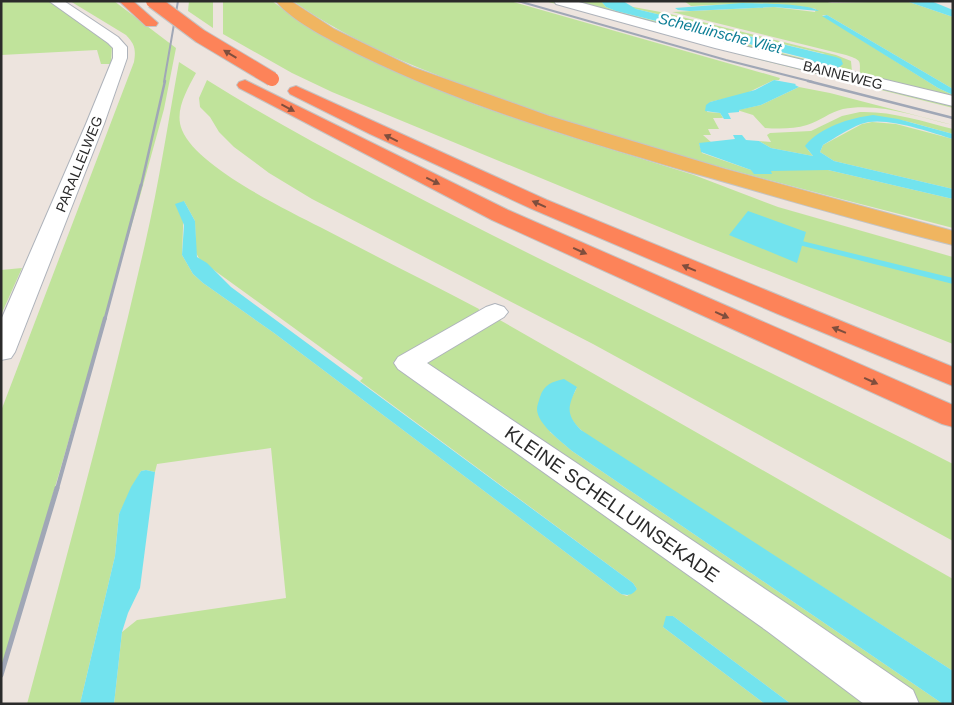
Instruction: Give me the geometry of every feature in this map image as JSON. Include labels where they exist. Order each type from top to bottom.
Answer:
[{"type":"highway","points":[[125,1],[163,33]]},
{"type":"highway","points":[[153,1],[200,36],[272,79],[402,143],[572,219],[953,377]]},
{"type":"highway","points":[[238,81],[332,132],[500,215],[953,417]]},
{"type":"highway","points":[[884,348],[953,362]]},
{"type":"main road","points":[[282,1],[328,31],[393,64],[510,109],[638,150],[953,238]]},
{"type":"street","name":"PARALLELWEG","points":[[1,352],[96,124],[120,58],[120,48],[113,40],[56,1]]},
{"type":"street","name":"BANNEWEG","points":[[560,1],[720,45],[953,101]]},
{"type":"street","name":"KLEINE SCHELLUINSEKADE","points":[[495,312],[408,363],[781,620],[898,704]]},
{"type":"green space","points":[[1,1],[48,1],[100,33],[112,45],[111,64],[101,64],[97,50],[1,55]]},
{"type":"green space","points":[[70,1],[114,1],[176,48],[164,109],[139,200],[1,672],[1,411],[135,58],[133,44],[126,35]]},
{"type":"green space","points":[[189,1],[213,1],[213,28],[188,11]]},
{"type":"green space","points":[[223,1],[272,1],[294,17],[400,73],[476,105],[552,131],[694,175],[778,207],[953,257],[953,344],[698,243],[332,92],[292,73],[223,34]]},
{"type":"green space","points":[[293,1],[510,1],[780,78],[745,94],[710,102],[707,112],[720,113],[723,118],[713,118],[719,129],[708,129],[711,135],[703,135],[712,143],[699,143],[702,153],[751,170],[828,170],[953,199],[953,228],[667,152],[498,98],[418,67],[366,44],[317,17]]},
{"type":"green space","points":[[545,1],[552,1],[953,104],[953,108],[741,55]]},
{"type":"green space","points":[[570,1],[601,1],[606,7],[616,11],[809,60],[825,54],[628,6],[666,13],[836,55],[851,61],[852,72],[849,75]]},
{"type":"green space","points":[[684,1],[823,1],[832,3],[906,1],[953,17],[953,89],[827,15],[822,15],[938,88],[953,95],[953,98],[860,76],[858,60],[846,55],[672,12],[774,7],[815,12],[816,9],[769,4],[691,6]]},
{"type":"green space","points":[[179,62],[196,73],[183,101],[180,123],[191,144],[205,158],[244,186],[265,198],[479,309],[478,314],[393,362],[880,704],[791,704],[673,616],[663,627],[765,704],[114,704],[122,632],[137,620],[286,598],[271,448],[157,464],[155,472],[141,471],[119,514],[115,556],[80,704],[27,704],[132,302],[155,198]],"holes":[[[184,201],[195,221],[196,253],[200,260],[363,378],[360,381],[633,583],[637,589],[627,596],[621,594],[274,333],[203,283],[193,274],[182,255]]]},
{"type":"green space","points":[[207,80],[277,122],[348,161],[549,264],[953,464],[953,541],[593,344],[312,199],[269,173],[234,147],[219,132],[210,117],[200,107],[199,98]]},
{"type":"green space","points":[[799,87],[830,93],[953,125],[898,111],[857,107],[838,110],[802,126],[765,128],[753,115],[737,110],[761,105]]},
{"type":"green space","points":[[860,112],[883,113],[918,120],[953,129],[953,134],[906,122],[876,118],[845,122],[820,134],[807,144],[808,150],[813,156],[771,148],[759,141],[771,142],[767,135],[770,133],[811,131],[842,116]]},
{"type":"green space","points":[[872,122],[896,124],[953,139],[953,189],[834,161],[820,152],[823,145],[862,124]]},
{"type":"green space","points":[[22,268],[1,315],[1,270]]},
{"type":"green space","points":[[498,319],[953,579],[953,671],[583,432],[572,420],[569,411],[569,404],[577,387],[550,432],[572,451],[943,704],[914,704],[428,365],[428,360]]},
{"type":"water","name":"Schelluinsche Vliet","points":[[601,1],[623,1],[636,9],[836,57],[841,59],[843,64],[837,69],[810,62],[805,58],[616,11],[606,7]]},
{"type":"water","points":[[906,1],[931,1],[953,10],[953,17]]},
{"type":"water","points":[[743,3],[794,5],[813,8],[819,11],[774,7],[690,11],[675,8]]},
{"type":"water","points":[[827,15],[953,89],[953,95],[938,88],[822,16]]},
{"type":"water","points":[[774,80],[796,84],[799,87],[761,105],[739,110],[739,112],[728,113],[731,119],[724,119],[720,113],[705,111],[706,105],[710,102],[755,90]]},
{"type":"water","points":[[873,115],[898,119],[953,134],[953,139],[894,123],[871,122],[851,128],[823,145],[820,152],[834,161],[953,189],[953,199],[828,170],[771,171],[772,174],[754,174],[751,170],[701,152],[699,143],[735,139],[733,135],[742,135],[746,140],[759,141],[771,148],[813,156],[805,146],[811,139],[836,124]]},
{"type":"water","points":[[184,201],[195,221],[197,257],[207,263],[231,287],[633,583],[637,589],[634,593],[621,594],[274,333],[203,283],[193,274],[182,255],[184,225],[175,204]]},
{"type":"water","points":[[748,211],[806,232],[797,263],[729,235]]},
{"type":"water","points":[[564,379],[577,387],[570,405],[570,414],[581,430],[953,671],[953,704],[943,704],[572,451],[545,427],[538,415],[537,409],[546,386]]},
{"type":"water","points":[[141,471],[155,472],[140,588],[128,613],[122,632],[114,704],[80,704],[115,556],[119,514],[131,487]]},
{"type":"water","points":[[666,616],[673,616],[791,704],[765,704],[663,627]]},
{"type":"waterway","points":[[802,243],[953,281]]},
{"type":"railway","points":[[164,82],[178,1]]},
{"type":"railway","points":[[518,1],[726,60],[813,82]]},
{"type":"railway","points":[[141,186],[165,81]]},
{"type":"railway","points":[[808,81],[953,118]]},
{"type":"railway","points":[[105,319],[141,185]]},
{"type":"railway","points":[[57,489],[105,318]]},
{"type":"railway","points":[[1,675],[57,488]]}]
